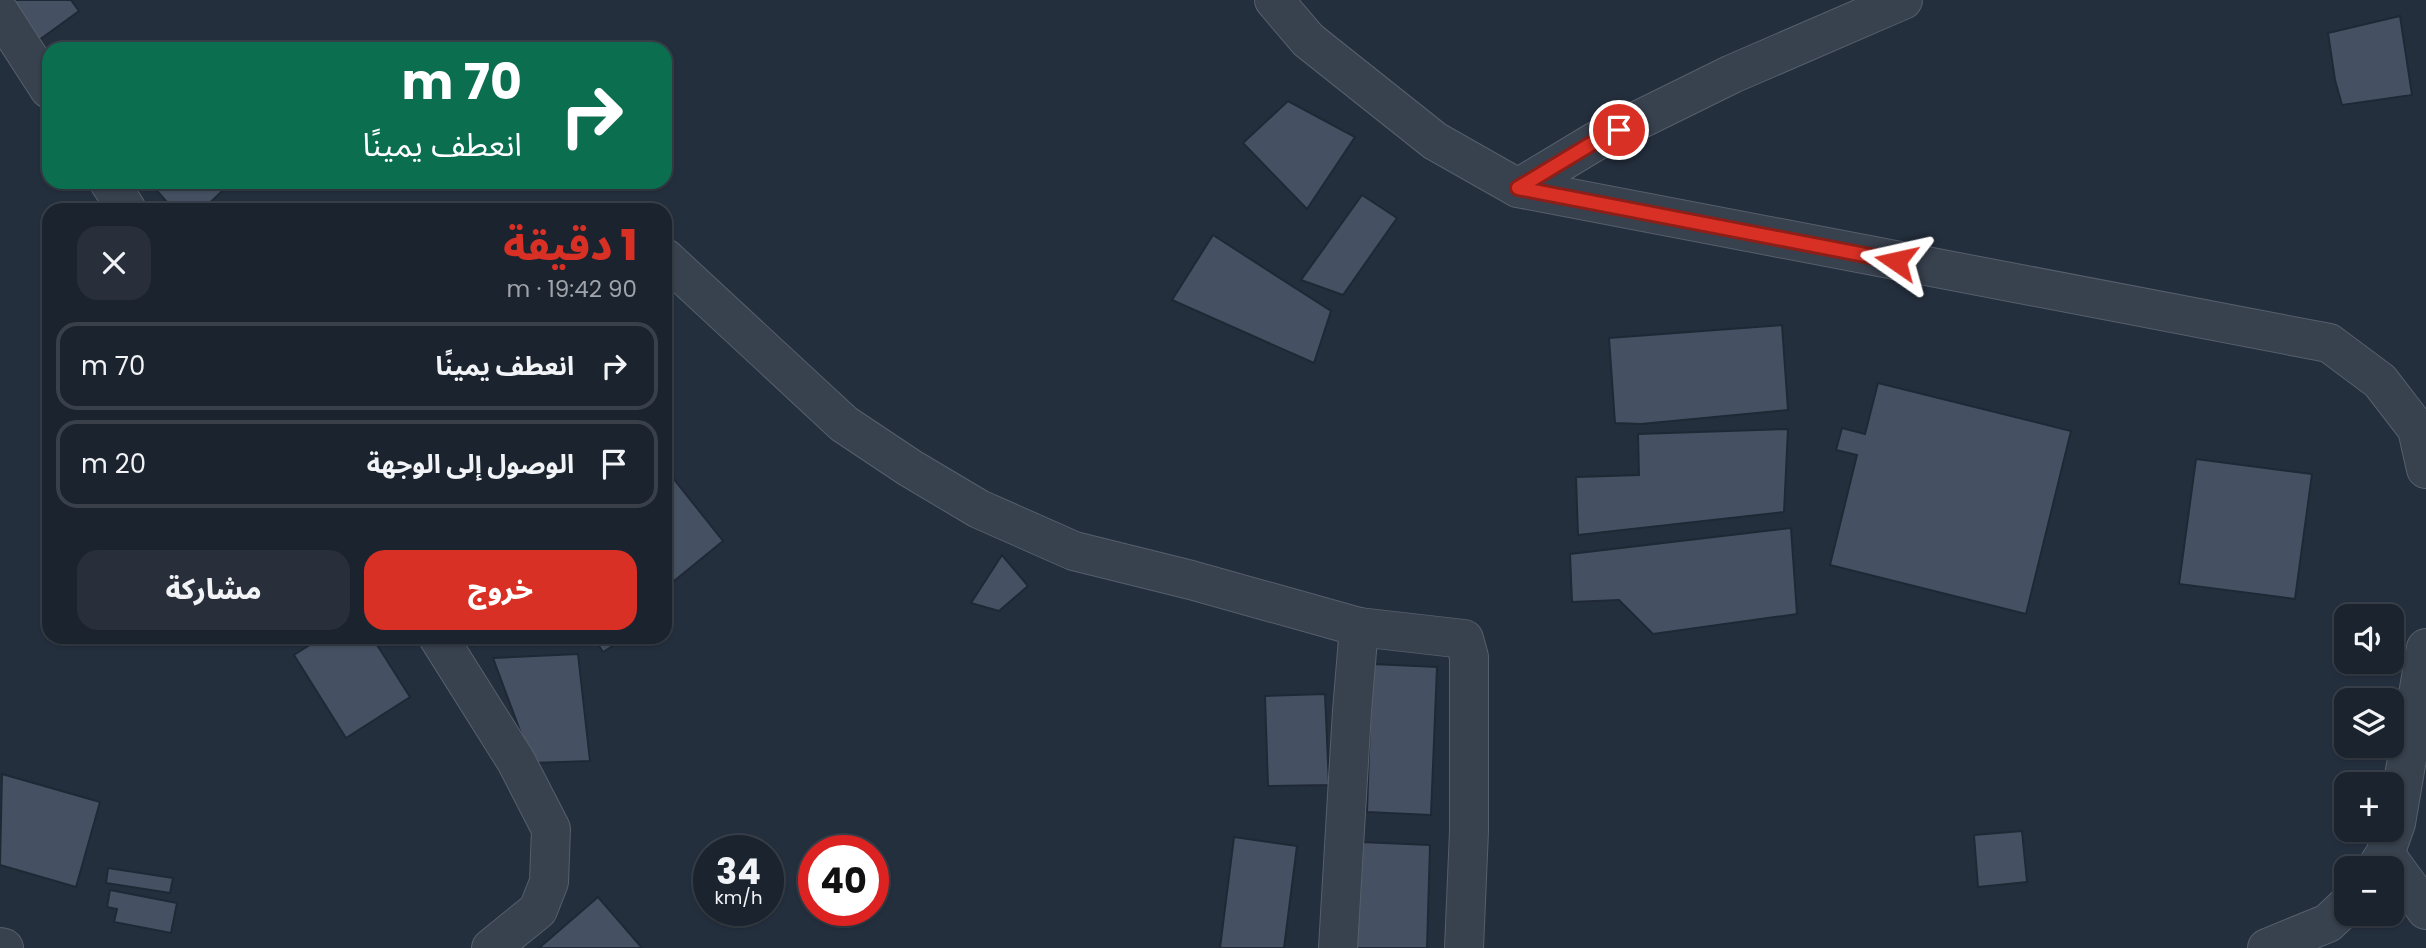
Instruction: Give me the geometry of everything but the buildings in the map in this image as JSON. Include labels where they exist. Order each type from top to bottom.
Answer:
[{"type":"street","points":[[1273,0],[1308,40],[1435,141],[1518,188],[2329,343],[2380,381],[2395,400],[2417,429],[2426,469]]},
{"type":"street","points":[[1518,188],[1596,141],[1732,74],[1903,0]]},
{"type":"street","points":[[0,13],[42,78]]},
{"type":"street","points":[[672,264],[844,424],[979,509],[1074,551],[1191,580],[1359,628],[1464,639],[1469,657],[1469,831],[1464,948]]},
{"type":"street","points":[[1338,948],[1359,628]]},
{"type":"street","points":[[442,644],[516,761],[551,830],[549,882],[538,909],[491,948]]},
{"type":"street","points":[[2382,856],[2396,823],[2426,648]]},
{"type":"street","points":[[2404,886],[2426,909]]},
{"type":"street","points":[[2267,948],[2328,923],[2334,917]]},
{"type":"route","points":[[1619,130],[1518,188],[1896,261]]}]
